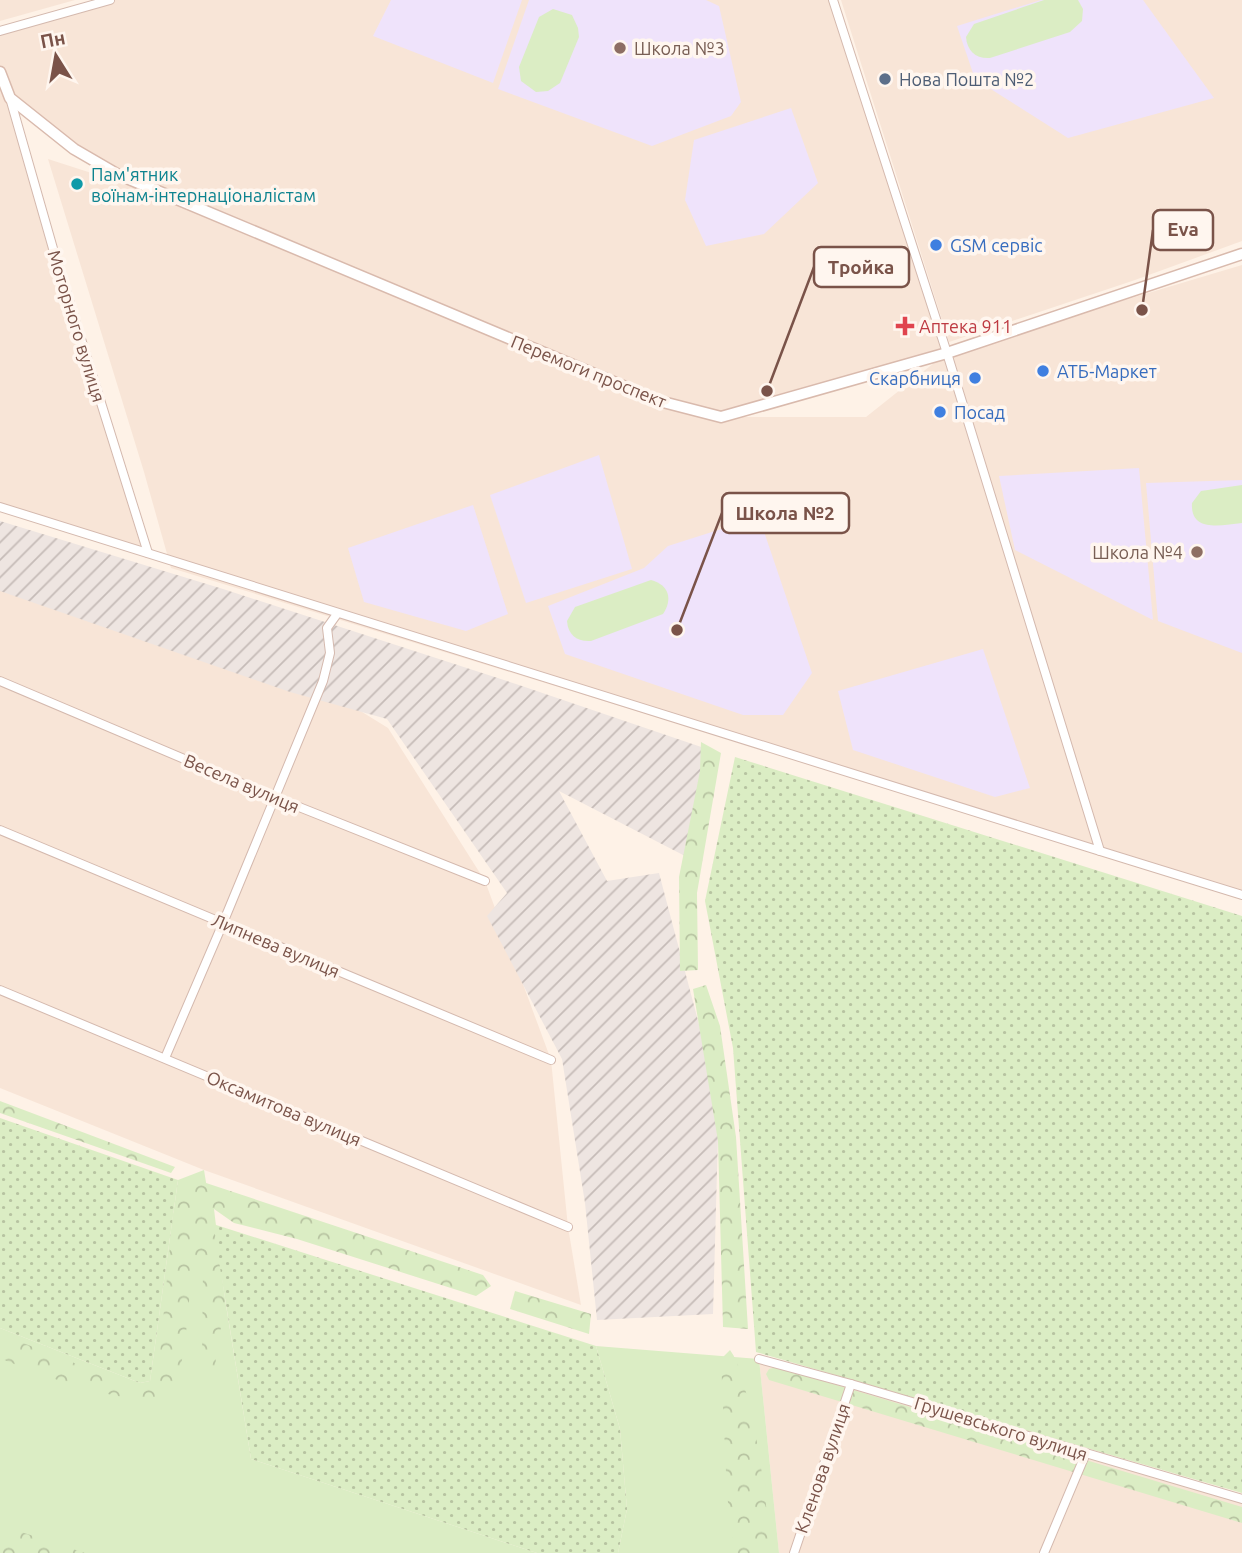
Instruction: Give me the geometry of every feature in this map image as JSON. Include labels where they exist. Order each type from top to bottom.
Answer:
[{"type":"street","points":[[0,31],[110,0]]},
{"type":"street","points":[[834,0],[947,353],[1100,851]]},
{"type":"street","points":[[0,72],[10,98]]},
{"type":"street","name":"Перемоги проспект","points":[[10,98],[74,149],[117,174],[659,401],[721,417],[947,353],[1242,254]]},
{"type":"street","name":"Моторного вулиця","points":[[10,98],[58,267],[148,553]]},
{"type":"street","points":[[0,507],[1242,895]]},
{"type":"street","points":[[165,1058],[323,681],[330,653],[327,628],[337,614]]},
{"type":"street","name":"Весела вулиця","points":[[0,681],[274,797],[485,881]]},
{"type":"street","name":"Липнева вулиця","points":[[0,830],[551,1060]]},
{"type":"street","name":"Оксамитова вулиця","points":[[0,990],[568,1227]]},
{"type":"street","name":"Грушевського вулиця","points":[[758,1359],[1242,1499]]},
{"type":"street","name":"Кленова вулиця","points":[[794,1553],[851,1384]]},
{"type":"street","points":[[1044,1553],[1086,1453]]},
{"type":"shaded area","points":[[0,0],[75,0],[0,21]]},
{"type":"shaded area","points":[[110,0],[833,0],[947,353],[1242,265],[1242,897],[171,568],[48,159],[135,187],[301,252],[117,174],[11,99],[148,553],[0,507],[0,31]],"holes":[[[944,355],[866,417],[724,417]]]},
{"type":"shaded area","points":[[391,0],[522,0],[493,83],[373,36]]},
{"type":"shaded area","name":"Школа №3","points":[[529,0],[706,0],[719,6],[741,102],[731,116],[652,146],[498,89]]},
{"type":"shaded area","points":[[841,0],[1242,0],[1242,241],[949,342]]},
{"type":"shaded area","points":[[1041,0],[1143,0],[1214,98],[1068,138],[975,79],[957,26]]},
{"type":"shaded area","points":[[791,108],[818,183],[764,234],[706,246],[685,200],[694,140]]},
{"type":"shaded area","points":[[599,455],[632,569],[526,603],[490,495]]},
{"type":"shaded area","points":[[1139,468],[1153,620],[1015,550],[999,476]]},
{"type":"shaded area","name":"Школа №4","points":[[1242,480],[1242,653],[1158,621],[1146,483]]},
{"type":"shaded area","points":[[473,505],[508,614],[466,631],[364,602],[348,548]]},
{"type":"shaded area","points":[[759,517],[812,673],[783,715],[743,715],[565,654],[548,606],[644,568],[668,546]]},
{"type":"shaded area","points":[[0,521],[223,589],[713,751],[685,856],[559,791],[607,881],[659,873],[719,1100],[713,1314],[597,1320],[585,1203],[562,1059],[487,916],[507,893],[387,719],[290,692],[0,591]]},
{"type":"shaded area","points":[[0,577],[320,686],[388,728],[485,881],[551,1060],[568,1227],[581,1305],[204,1170],[0,1088]]},
{"type":"shaded area","points":[[983,649],[1030,788],[995,797],[853,750],[838,691]]},
{"type":"shaded area","points":[[759,1359],[1242,1499],[1242,1553],[779,1553]]},
{"type":"green space","points":[[1044,0],[1078,0],[1083,9],[1082,21],[1070,32],[990,58],[980,57],[970,50],[966,37],[974,24]]},
{"type":"green space","points":[[553,9],[572,15],[579,37],[560,83],[548,91],[536,92],[521,81],[519,67],[539,17]]},
{"type":"green space","points":[[1242,485],[1242,523],[1209,525],[1196,519],[1192,503],[1201,491]]},
{"type":"green space","points":[[651,580],[662,585],[667,593],[668,603],[663,614],[591,641],[578,639],[571,634],[567,621],[575,607]]},
{"type":"green space","points":[[701,742],[721,753],[697,893],[698,970],[680,971],[679,877],[700,771]]},
{"type":"green space","points":[[735,757],[1242,916],[1242,1493],[756,1352],[733,1048],[705,901]]},
{"type":"green space","points":[[706,985],[720,1026],[736,1137],[748,1329],[723,1327],[718,1141],[693,989]]},
{"type":"green space","points":[[0,1101],[175,1167],[171,1173],[0,1113]]},
{"type":"green space","points":[[0,1118],[178,1180],[150,1381],[140,1383],[0,1328]]},
{"type":"green space","points":[[204,1170],[251,1459],[537,1553],[0,1553],[0,1328],[140,1383],[150,1381],[178,1180]]},
{"type":"green space","points":[[191,1178],[483,1275],[491,1286],[476,1296],[297,1239],[234,1223],[214,1209],[225,1301],[213,1379],[202,1353],[203,1267],[192,1267],[181,1365],[173,1389],[162,1397],[142,1399],[90,1390],[0,1358],[0,1334],[136,1387],[152,1386],[158,1374],[173,1214]]},
{"type":"green space","points":[[213,1224],[596,1346],[620,1429],[627,1509],[618,1553],[537,1553],[251,1459]]},
{"type":"green space","points":[[515,1291],[591,1314],[589,1334],[510,1309]]},
{"type":"green space","points":[[596,1346],[759,1359],[779,1553],[618,1553],[627,1509],[620,1429]]},
{"type":"green space","points":[[730,1350],[740,1372],[756,1435],[771,1553],[735,1553],[727,1495],[721,1359]]},
{"type":"green space","points":[[777,1367],[1242,1507],[1242,1523],[769,1380],[766,1374],[769,1369]]},
{"type":"green space","points":[[0,1525],[85,1553],[0,1553]]},
{"type":"place","name":"Школа №3","points":[[620,48]]},
{"type":"place","name":"Нова Пошта №2","points":[[885,79]]},
{"type":"place","name":"Пам'ятник воїнам-інтернаціоналістам","points":[[77,184]]},
{"type":"place","name":"GSM сервіс","points":[[936,245]]},
{"type":"place","name":"Eva","points":[[1142,310]]},
{"type":"place","name":"Аптека 911","points":[[905,326]]},
{"type":"place","name":"АТБ-Маркет","points":[[1043,371]]},
{"type":"place","name":"Скарбниця","points":[[975,378]]},
{"type":"place","name":"Тройка","points":[[767,391]]},
{"type":"place","name":"Посад","points":[[940,412]]},
{"type":"place","name":"Школа №4","points":[[1197,552]]},
{"type":"place","name":"Школа №2","points":[[677,630]]}]
